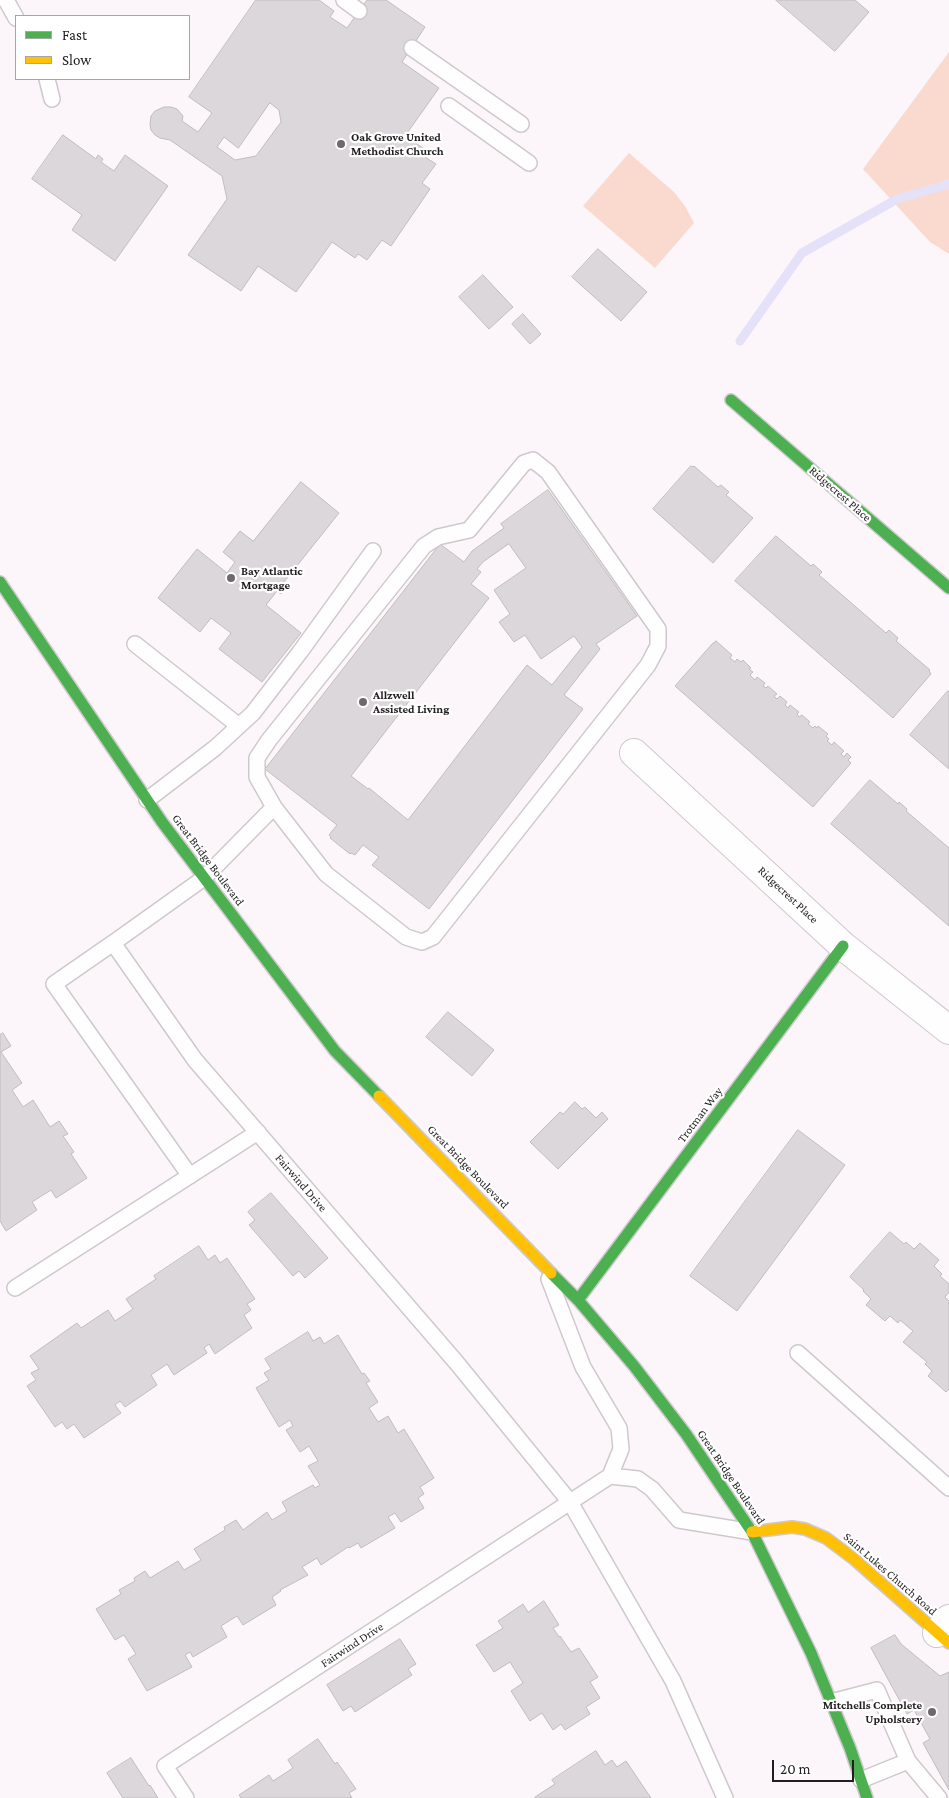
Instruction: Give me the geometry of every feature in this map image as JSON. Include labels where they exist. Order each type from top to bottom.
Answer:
[{"type":"main road","name":"Ridgecrest Place","points":[[731,400],[949,588]]},
{"type":"main road","name":"Great Bridge Boulevard","points":[[0,582],[147,800],[336,1051],[578,1300],[634,1366],[686,1434],[752,1532],[768,1561],[811,1653],[867,1798]]},
{"type":"main road","name":"Trotman Way","points":[[578,1300],[843,946]]},
{"type":"main road","name":"Saint Lukes Church Road","points":[[752,1532],[775,1527],[796,1528],[806,1529],[828,1539],[945,1631]]},
{"type":"street","name":"Ridgecrest Place","points":[[634,753],[843,946],[949,1030]]},
{"type":"lane","points":[[6,0],[15,16]]},
{"type":"lane","points":[[344,0],[359,11]]},
{"type":"lane","points":[[412,48],[521,124]]},
{"type":"lane","points":[[47,80],[52,99]]},
{"type":"lane","points":[[449,106],[530,163]]},
{"type":"lane","points":[[534,460],[548,472],[658,629],[658,646],[648,665],[434,937],[422,942],[406,937],[326,874],[274,807],[257,777],[257,758],[269,740],[424,546],[438,537],[469,530],[524,463],[534,460]]},
{"type":"lane","points":[[147,800],[215,748],[253,713],[373,551]]},
{"type":"lane","points":[[135,644],[239,726]]},
{"type":"lane","points":[[190,1176],[54,984],[204,878],[274,807]]},
{"type":"lane","name":"Fairwind Drive","points":[[113,943],[195,1060],[456,1362],[570,1502],[672,1681],[725,1798]]},
{"type":"lane","points":[[15,1288],[258,1132]]},
{"type":"lane","points":[[543,1264],[584,1367],[619,1428],[620,1449],[610,1476],[638,1479],[652,1488],[679,1520],[752,1532]]},
{"type":"lane","points":[[798,1353],[949,1488]]},
{"type":"lane","name":"Fairwind Drive","points":[[186,1798],[166,1766],[610,1476]]},
{"type":"lane","points":[[831,1702],[877,1690],[908,1761],[939,1798]]},
{"type":"lane","points":[[861,1780],[908,1761]]},
{"type":"shaded area","points":[[949,52],[949,254],[930,242],[863,169]]},
{"type":"shaded area","points":[[629,153],[674,192],[685,206],[694,223],[655,268],[583,206]]},
{"type":"building","name":"Oak Grove United Methodist Church","points":[[256,0],[319,0],[334,11],[330,17],[347,28],[367,0],[386,0],[425,27],[402,62],[439,88],[405,136],[429,152],[425,157],[436,164],[422,183],[430,189],[391,246],[382,240],[367,260],[358,254],[355,258],[332,242],[296,292],[258,266],[241,291],[188,255],[227,199],[222,176],[170,140],[155,135],[151,130],[151,116],[155,111],[164,107],[171,107],[177,109],[183,116],[182,121],[198,132],[212,113],[189,97]],"holes":[[[270,103],[279,110],[281,122],[256,156],[235,160],[217,147],[224,137],[238,148]]]},
{"type":"building","points":[[776,0],[855,0],[869,12],[835,51]]},
{"type":"building","points":[[63,135],[96,159],[98,155],[103,159],[101,162],[114,171],[125,155],[168,186],[115,261],[72,230],[82,215],[32,179]]},
{"type":"building","points":[[598,249],[647,292],[621,321],[572,277]]},
{"type":"building","points":[[483,275],[513,307],[489,329],[459,297]]},
{"type":"building","points":[[523,314],[541,334],[530,344],[512,324]]},
{"type":"building","points":[[691,466],[694,466],[718,487],[721,485],[729,492],[726,495],[753,518],[713,563],[653,509]]},
{"type":"building","name":"Bay Atlantic Mortgage","points":[[301,482],[339,513],[284,582],[287,585],[281,594],[277,591],[266,605],[301,633],[262,682],[219,649],[231,633],[211,618],[200,632],[158,598],[197,549],[227,573],[235,562],[223,552],[240,531],[253,541]]},
{"type":"building","name":"Allzwell Assisted Living","points":[[548,490],[637,616],[596,644],[600,649],[564,695],[583,709],[429,909],[372,865],[379,857],[363,845],[355,855],[350,854],[330,838],[329,835],[337,825],[265,769],[440,544],[464,562],[472,551],[504,528],[501,524]],"holes":[[[509,544],[526,568],[494,590],[510,614],[499,622],[514,642],[525,635],[541,659],[574,636],[582,647],[552,685],[527,665],[408,820],[351,776],[489,598],[471,584],[481,572],[477,569],[483,562]]]},
{"type":"building","points":[[776,536],[811,566],[813,564],[822,572],[819,575],[886,633],[889,630],[898,638],[896,641],[930,670],[931,674],[893,718],[735,581]]},
{"type":"building","points":[[716,641],[732,655],[730,658],[735,662],[737,659],[741,662],[743,660],[753,672],[750,675],[755,680],[757,677],[765,683],[763,686],[766,688],[768,686],[777,694],[774,696],[777,699],[780,696],[787,702],[785,705],[788,708],[790,705],[799,712],[797,714],[799,717],[802,715],[810,722],[808,724],[813,728],[818,726],[828,734],[826,736],[829,739],[827,741],[832,745],[834,742],[844,751],[841,754],[844,757],[847,753],[851,757],[848,760],[851,763],[813,807],[675,686]]},
{"type":"building","points":[[949,692],[949,769],[910,735]]},
{"type":"building","points":[[870,780],[898,804],[899,802],[907,809],[906,811],[949,848],[949,926],[831,824]]},
{"type":"building","points":[[448,1012],[494,1050],[472,1076],[426,1037]]},
{"type":"building","points":[[3,1033],[11,1046],[1,1052],[22,1083],[12,1090],[23,1107],[33,1100],[50,1127],[59,1121],[68,1134],[63,1136],[74,1152],[71,1154],[87,1178],[56,1198],[51,1190],[32,1202],[37,1210],[6,1231],[0,1221],[0,1035]]},
{"type":"building","points":[[575,1102],[582,1109],[585,1107],[596,1118],[602,1112],[608,1119],[558,1169],[530,1142],[560,1112],[563,1114]]},
{"type":"building","points":[[798,1130],[845,1165],[737,1311],[690,1276]]},
{"type":"building","points":[[271,1193],[328,1258],[305,1278],[299,1271],[293,1276],[249,1225],[255,1220],[248,1212]]},
{"type":"building","points":[[890,1232],[904,1244],[906,1242],[914,1249],[920,1243],[939,1260],[934,1266],[942,1274],[940,1276],[949,1284],[949,1292],[945,1297],[949,1301],[949,1389],[946,1392],[928,1376],[932,1371],[925,1364],[927,1362],[903,1342],[913,1331],[900,1320],[898,1323],[890,1316],[885,1321],[866,1305],[871,1299],[850,1277]]},
{"type":"building","points":[[199,1246],[208,1260],[215,1255],[220,1263],[227,1258],[255,1299],[247,1304],[251,1310],[244,1315],[252,1328],[215,1354],[209,1344],[204,1348],[207,1353],[174,1375],[167,1364],[151,1375],[157,1385],[125,1407],[120,1401],[115,1405],[121,1413],[84,1438],[74,1424],[67,1429],[62,1422],[55,1427],[27,1386],[36,1380],[31,1373],[39,1369],[30,1356],[77,1323],[81,1328],[108,1310],[115,1321],[133,1309],[126,1299],[156,1279],[154,1276]]},
{"type":"building","points":[[308,1332],[313,1341],[320,1337],[324,1344],[338,1335],[362,1374],[364,1373],[370,1381],[366,1383],[378,1402],[369,1408],[378,1422],[388,1416],[398,1433],[404,1429],[434,1478],[420,1487],[424,1494],[418,1498],[424,1508],[401,1522],[395,1513],[388,1517],[395,1528],[361,1548],[358,1543],[348,1547],[321,1565],[317,1558],[302,1567],[308,1575],[280,1590],[272,1597],[276,1605],[243,1625],[237,1616],[221,1626],[227,1637],[193,1657],[190,1652],[185,1655],[192,1667],[147,1691],[128,1659],[136,1654],[124,1635],[115,1640],[96,1609],[121,1594],[119,1590],[135,1581],[134,1578],[145,1571],[150,1578],[178,1561],[184,1570],[201,1560],[194,1549],[225,1530],[224,1527],[236,1520],[243,1530],[267,1512],[272,1520],[287,1511],[282,1502],[313,1485],[315,1488],[320,1485],[308,1466],[318,1461],[309,1446],[300,1452],[286,1430],[293,1426],[290,1420],[279,1427],[256,1388],[269,1380],[264,1373],[271,1369],[265,1359]]},
{"type":"building","points":[[544,1601],[559,1625],[553,1628],[559,1637],[571,1652],[579,1648],[598,1677],[590,1682],[600,1698],[586,1707],[590,1714],[565,1730],[561,1724],[553,1730],[542,1713],[530,1721],[511,1691],[523,1683],[510,1662],[494,1672],[476,1645],[503,1628],[498,1621],[523,1604],[528,1612]]},
{"type":"building","name":"Mitchells Complete Upholstery","points":[[895,1635],[901,1644],[940,1676],[949,1672],[949,1790],[923,1743],[930,1739],[914,1710],[907,1714],[871,1648]]},
{"type":"building","points":[[400,1639],[416,1664],[408,1669],[412,1675],[355,1712],[351,1706],[343,1711],[327,1685]]},
{"type":"building","points":[[318,1739],[335,1764],[337,1762],[356,1789],[349,1793],[352,1798],[241,1798],[239,1795],[269,1775],[273,1781],[293,1768],[288,1760]]},
{"type":"building","points":[[596,1751],[605,1765],[612,1760],[617,1767],[626,1761],[651,1798],[535,1798],[555,1784],[552,1780]]},
{"type":"building","points":[[131,1758],[158,1798],[123,1798],[107,1773]]},
{"type":"waterway","points":[[740,341],[802,253],[897,199],[949,184]]},
{"type":"traffic: fast","points":[[731,400],[949,588]]},
{"type":"traffic: fast","points":[[0,582],[162,822],[335,1051],[379,1096]]},
{"type":"traffic: fast","points":[[578,1300],[843,946]]},
{"type":"traffic: fast","points":[[551,1273],[578,1300],[634,1366],[686,1434],[752,1532],[811,1653],[850,1748],[867,1798]]},
{"type":"traffic: slow","points":[[379,1096],[551,1273]]},
{"type":"traffic: slow","points":[[752,1532],[792,1527],[805,1529],[826,1538],[854,1559],[949,1643]]},
{"type":"place","name":"Oak Grove United Methodist Church","points":[[341,144]]},
{"type":"place","name":"Bay Atlantic Mortgage","points":[[231,578]]},
{"type":"place","name":"Allzwell Assisted Living","points":[[363,702]]},
{"type":"place","name":"Mitchells Complete Upholstery","points":[[932,1712]]}]
